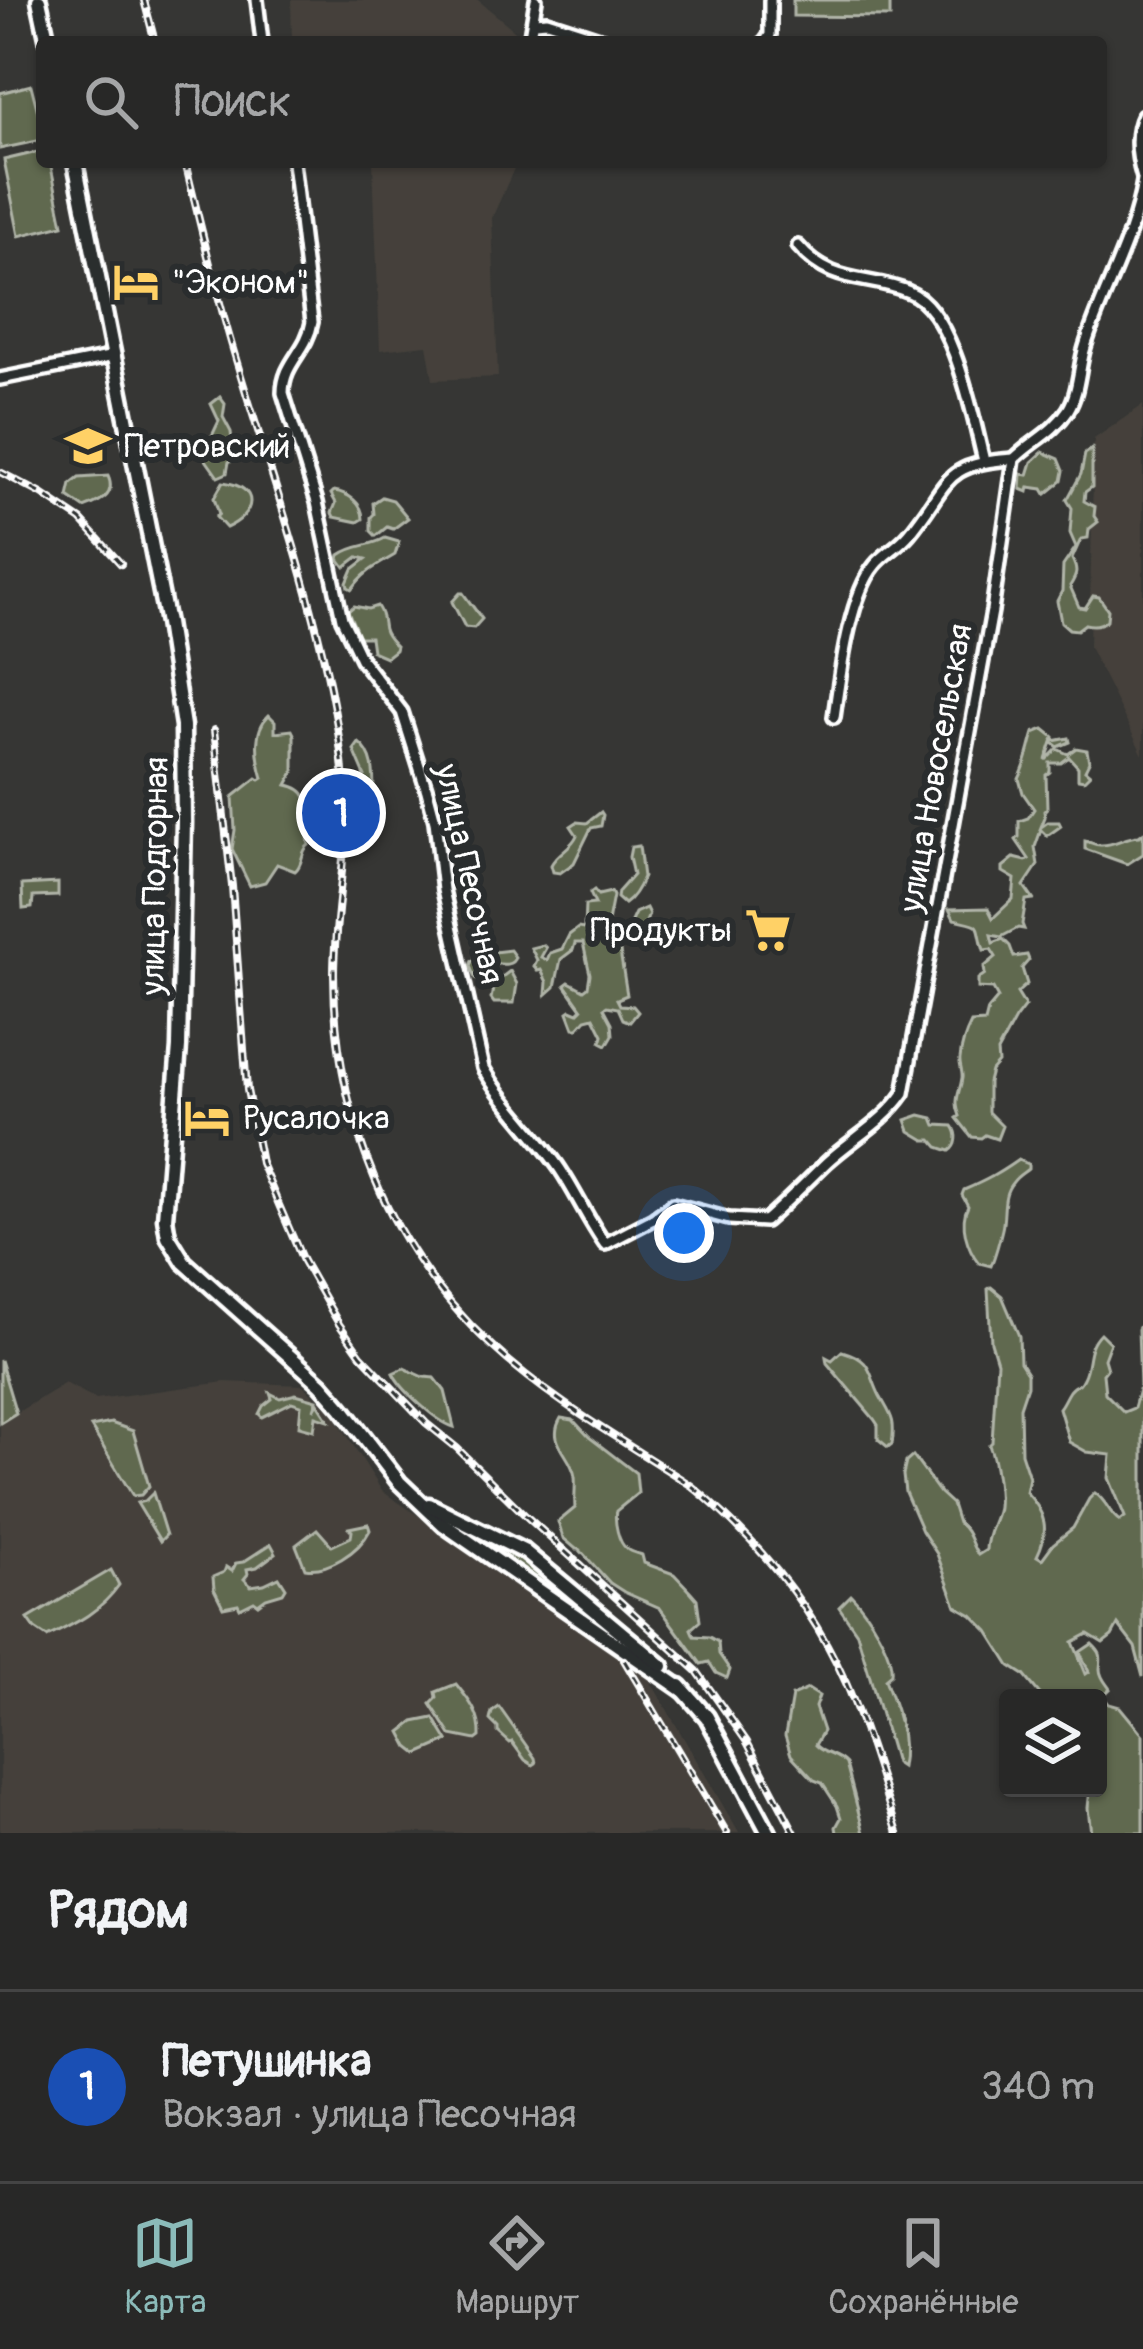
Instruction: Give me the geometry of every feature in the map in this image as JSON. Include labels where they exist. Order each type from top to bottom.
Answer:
[{"type":"main road","points":[[39,0],[47,36]]},
{"type":"main road","name":"улица Подгорная","points":[[76,168],[167,623],[183,726],[178,1047],[165,1218],[168,1236],[184,1262],[321,1384],[399,1482],[460,1537],[683,1690]]},
{"type":"main road","name":"улица Подгорная","points":[[417,1499],[525,1552],[652,1655],[707,1717],[769,1833]]},
{"type":"street","points":[[257,0],[261,36]]},
{"type":"street","points":[[530,36],[536,0]]},
{"type":"street","points":[[769,36],[770,0]]},
{"type":"street","points":[[533,22],[547,21],[593,36]]},
{"type":"street","points":[[834,717],[852,615],[872,568],[908,535],[955,472],[984,461],[1015,459],[1047,436],[1072,405],[1084,350],[1139,205],[1143,180],[1139,121],[1143,115]]},
{"type":"street","name":"улица Песочная","points":[[294,168],[312,322],[309,340],[283,377],[283,393],[317,502],[343,619],[361,659],[402,712],[436,821],[442,890],[483,1068],[497,1093],[561,1171],[605,1244],[653,1220]]},
{"type":"street","points":[[798,246],[820,267],[849,279],[913,292],[934,312],[963,374],[984,461]]},
{"type":"street","points":[[0,380],[114,356]]},
{"type":"street","name":"улица Новосельская","points":[[653,1220],[673,1204],[729,1219],[765,1220],[826,1162],[890,1113],[904,1093],[988,635],[1015,459]]},
{"type":"shaded area","points":[[291,0],[478,0],[520,36],[292,36]]},
{"type":"shaded area","points":[[373,168],[514,168],[492,218],[498,377],[433,380],[427,345],[380,350]]},
{"type":"shaded area","points":[[1143,405],[1143,755],[1089,647],[1094,439]]},
{"type":"shaded area","points":[[225,1382],[303,1385],[333,1413],[382,1491],[644,1670],[739,1833],[0,1833],[0,1423],[65,1383],[96,1399]]},
{"type":"green space","points":[[793,0],[890,0],[890,17],[793,16]]},
{"type":"green space","points":[[31,85],[36,141],[0,149],[0,93]]},
{"type":"green space","points":[[36,152],[36,168],[51,168],[63,225],[19,236],[4,160]]},
{"type":"green space","points":[[220,397],[234,459],[227,473],[218,477],[199,450],[202,434],[211,438],[219,421],[211,404]]},
{"type":"green space","points":[[1092,449],[1092,487],[1084,501],[1095,507],[1098,522],[1089,529],[1088,538],[1081,539],[1072,559],[1076,573],[1070,586],[1079,607],[1085,608],[1093,596],[1108,610],[1104,622],[1077,630],[1061,622],[1057,601],[1063,566],[1076,547],[1067,500],[1085,454]]},
{"type":"green space","points":[[1043,452],[1059,459],[1062,481],[1046,494],[1043,489],[1021,489],[1022,474],[1028,475],[1032,462]]},
{"type":"green space","points":[[108,476],[110,489],[95,503],[84,508],[68,497],[71,484],[79,478]]},
{"type":"green space","points":[[223,482],[244,489],[250,502],[244,516],[226,528],[216,517],[214,498]]},
{"type":"green space","points":[[334,491],[354,500],[363,519],[334,517]]},
{"type":"green space","points":[[382,497],[393,500],[408,518],[376,536],[371,531],[373,503]]},
{"type":"green space","points":[[385,538],[399,542],[395,555],[352,589],[348,587],[353,569],[366,559],[358,557],[345,567],[340,555]]},
{"type":"green space","points":[[460,593],[482,619],[474,628],[465,627],[452,602]]},
{"type":"green space","points":[[354,606],[377,606],[386,634],[396,646],[386,657],[372,651],[370,637],[359,637],[348,611]]},
{"type":"green space","points":[[269,715],[275,721],[275,732],[292,730],[294,734],[294,772],[287,785],[304,793],[307,800],[309,845],[295,871],[277,864],[265,882],[250,886],[232,849],[233,797],[263,778],[258,737]]},
{"type":"green space","points":[[1044,729],[1053,741],[1069,738],[1070,742],[1058,747],[1052,742],[1046,760],[1057,749],[1068,754],[1076,748],[1087,750],[1085,770],[1090,774],[1078,779],[1078,767],[1069,757],[1050,763],[1041,827],[1048,822],[1061,826],[1047,836],[1041,830],[1035,847],[1038,865],[1024,886],[1033,899],[1026,900],[1024,929],[1001,937],[991,935],[993,943],[1003,939],[1014,957],[1027,955],[1029,960],[1022,968],[1027,984],[1017,993],[1025,1006],[997,1052],[998,1063],[988,1082],[988,1112],[1002,1126],[997,1139],[972,1137],[957,1118],[960,1061],[971,1023],[985,1022],[998,998],[993,989],[978,988],[984,967],[996,957],[991,949],[984,950],[978,927],[954,919],[949,909],[988,908],[993,918],[1013,899],[1015,879],[1003,867],[1014,858],[1029,859],[1016,840],[1019,821],[1034,809],[1019,779],[1034,733]]},
{"type":"green space","points":[[359,743],[373,772],[374,807],[368,833],[362,832],[359,801],[364,792],[359,781],[365,776],[354,750]]},
{"type":"green space","points":[[601,812],[601,826],[591,828],[574,863],[560,873],[553,872],[551,865],[577,835],[571,826],[587,823]]},
{"type":"green space","points":[[1143,833],[1143,854],[1127,864],[1085,849],[1085,841],[1105,845]]},
{"type":"green space","points":[[639,846],[643,877],[624,904],[618,892],[633,875],[631,847]]},
{"type":"green space","points":[[58,883],[58,896],[33,897],[32,908],[23,909],[22,885]]},
{"type":"green space","points":[[590,893],[613,896],[608,922],[592,930],[592,935],[598,942],[618,939],[627,995],[617,999],[638,1012],[630,1022],[618,1008],[604,1008],[613,1035],[607,1045],[601,1042],[603,1035],[594,1017],[574,1028],[568,1012],[582,1009],[565,985],[588,987],[583,943],[575,943],[561,959],[555,987],[546,995],[547,982],[534,966],[537,960],[531,948],[543,945],[541,957],[547,960],[550,953],[562,949],[569,935],[584,929],[585,905],[595,904]]},
{"type":"green space","points":[[646,908],[649,914],[642,945],[632,948],[623,939],[635,913]]},
{"type":"green space","points":[[510,950],[515,957],[512,962],[494,963],[493,974],[485,981],[475,978],[472,961],[486,953]]},
{"type":"green space","points":[[510,971],[517,984],[514,1003],[494,1003],[494,983]]},
{"type":"green space","points":[[920,1115],[933,1118],[936,1125],[953,1126],[957,1140],[953,1149],[938,1147],[910,1131],[906,1120]]},
{"type":"green space","points":[[1018,1160],[1028,1164],[1028,1169],[1007,1193],[991,1266],[979,1263],[966,1235],[968,1206],[962,1195]]},
{"type":"green space","points":[[988,1289],[1002,1296],[1019,1336],[1020,1362],[1027,1373],[1020,1407],[1021,1453],[1029,1477],[1026,1492],[1044,1522],[1037,1556],[1042,1559],[1073,1528],[1095,1493],[1116,1518],[1125,1517],[1109,1478],[1111,1455],[1087,1452],[1069,1442],[1059,1408],[1069,1391],[1080,1384],[1100,1333],[1110,1343],[1104,1359],[1105,1393],[1124,1412],[1134,1408],[1140,1386],[1138,1329],[1143,1320],[1143,1677],[1135,1647],[1118,1625],[1103,1643],[1088,1634],[1073,1642],[1086,1674],[1080,1652],[1092,1644],[1098,1650],[1107,1692],[1036,1689],[1010,1666],[988,1631],[956,1606],[937,1554],[905,1492],[903,1475],[913,1456],[952,1504],[978,1555],[986,1550],[998,1498],[989,1445],[997,1362]]},
{"type":"green space","points":[[842,1351],[864,1363],[890,1413],[892,1444],[888,1447],[878,1439],[874,1419],[827,1363],[826,1357],[832,1360]]},
{"type":"green space","points":[[0,1360],[16,1413],[0,1423]]},
{"type":"green space","points":[[404,1368],[435,1378],[445,1391],[454,1427],[429,1412],[403,1387],[393,1373]]},
{"type":"green space","points":[[270,1393],[317,1400],[314,1410],[318,1403],[329,1420],[316,1416],[314,1430],[299,1426],[301,1405],[292,1402],[262,1417],[263,1406],[272,1399]]},
{"type":"green space","points":[[561,1418],[573,1420],[636,1473],[638,1493],[616,1511],[621,1542],[642,1555],[644,1563],[674,1574],[697,1599],[700,1621],[691,1629],[694,1636],[718,1642],[719,1654],[730,1670],[727,1678],[709,1662],[701,1664],[660,1608],[610,1583],[563,1538],[558,1522],[575,1508],[575,1480],[556,1435]]},
{"type":"green space","points":[[111,1423],[133,1431],[149,1486],[141,1495],[133,1496],[91,1427]]},
{"type":"green space","points":[[153,1493],[166,1535],[160,1541],[137,1503]]},
{"type":"green space","points":[[444,1518],[528,1561],[587,1614]]},
{"type":"green space","points":[[368,1524],[370,1530],[350,1553],[323,1567],[305,1568],[296,1545],[317,1529],[332,1546],[351,1537],[349,1528]]},
{"type":"green space","points":[[271,1544],[276,1553],[247,1569],[244,1579],[251,1586],[279,1577],[286,1588],[283,1593],[258,1604],[223,1607],[213,1577],[226,1567],[232,1571],[236,1563]]},
{"type":"green space","points":[[111,1570],[119,1585],[78,1622],[47,1637],[28,1619]]},
{"type":"green space","points":[[851,1595],[871,1621],[891,1665],[885,1679],[901,1734],[901,1767],[895,1763],[857,1633],[839,1607]]},
{"type":"green space","points":[[456,1684],[476,1714],[480,1737],[476,1740],[451,1735],[431,1704],[436,1692]]},
{"type":"green space","points":[[808,1689],[819,1696],[815,1707],[823,1731],[815,1745],[846,1764],[864,1833],[837,1833],[841,1818],[837,1806],[822,1783],[791,1755],[785,1736],[792,1696]]},
{"type":"green space","points":[[1107,1701],[1120,1707],[1143,1735],[1143,1833],[1091,1833],[1089,1797],[1107,1797]]},
{"type":"green space","points":[[499,1707],[535,1758],[533,1765],[490,1720]]},
{"type":"green space","points":[[434,1718],[448,1741],[418,1754],[401,1732],[414,1722]]},
{"type":"railway","points":[[144,0],[153,36]]},
{"type":"railway","points":[[186,168],[225,323],[312,612],[336,716],[345,811],[334,974],[337,1026],[344,1078],[374,1177],[423,1267],[492,1346],[564,1403],[692,1486],[781,1576],[817,1627],[846,1683],[898,1833]]},
{"type":"railway","points":[[0,472],[81,520],[121,564]]},
{"type":"railway","points":[[214,730],[232,886],[247,1090],[261,1163],[303,1261],[361,1355],[426,1423],[697,1671],[747,1742],[795,1833]]},
{"type":"railway","points":[[624,1660],[727,1833]]},
{"type":"place","name":"\"Эконом\"","points":[[136,282]]},
{"type":"place","name":"Петровский","points":[[88,446]]},
{"type":"place","name":"Петушинка","points":[[341,813]]},
{"type":"place","name":"Продукты","points":[[768,930]]},
{"type":"place","name":"Русалочка","points":[[207,1118]]}]
